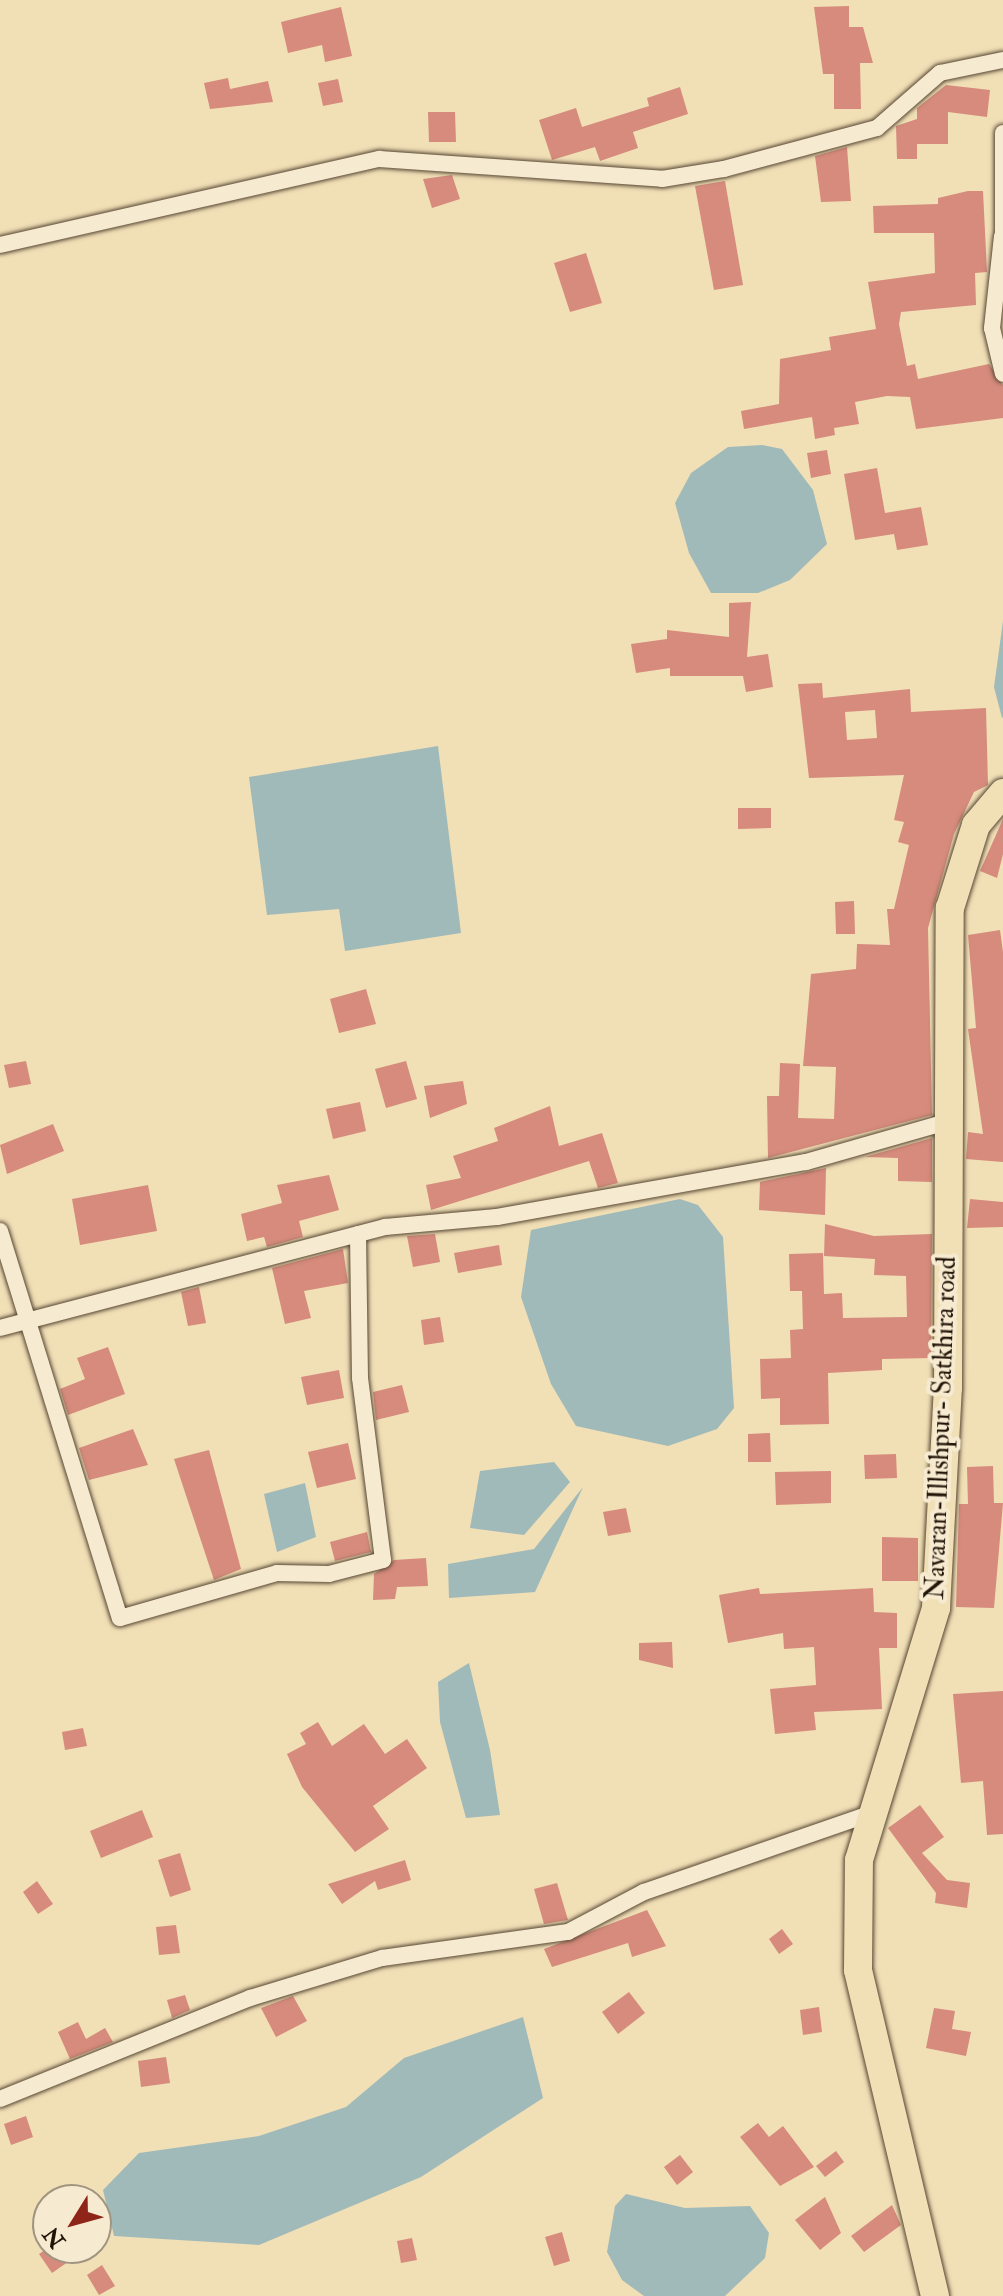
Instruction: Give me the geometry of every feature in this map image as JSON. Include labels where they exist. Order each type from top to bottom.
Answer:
[{"type":"highway","name":"Navaran-Illishpur- Satkhira road","points":[[935,2296],[858,1970],[859,1860],[936,1608],[950,1121],[950,908],[976,825],[1003,793]]},
{"type":"street","points":[[0,245],[379,159],[662,179],[724,169],[877,128],[940,73],[1003,60]]},
{"type":"street","points":[[1003,133],[1003,236],[992,328],[1003,374]]},
{"type":"street","points":[[0,1328],[358,1234],[497,1217],[806,1162],[950,1121]]},
{"type":"street","points":[[0,1231],[120,1618],[277,1573],[329,1574],[383,1560],[360,1378],[358,1234]]},
{"type":"street","points":[[0,2099],[250,1998],[382,1958],[568,1932],[644,1892],[872,1813]]},
{"type":"water","points":[[762,445],[782,449],[813,490],[827,544],[790,580],[758,593],[711,593],[689,553],[675,503],[691,473],[728,447]]},
{"type":"water","points":[[1003,621],[1003,717],[1002,718],[994,687]]},
{"type":"water","points":[[438,746],[461,933],[345,951],[339,909],[267,915],[249,777]]},
{"type":"water","points":[[680,1199],[698,1205],[723,1237],[734,1408],[717,1429],[668,1446],[576,1426],[551,1384],[521,1297],[531,1230]]},
{"type":"water","points":[[554,1462],[570,1482],[524,1535],[470,1528],[480,1471]]},
{"type":"water","points":[[305,1483],[316,1537],[277,1552],[264,1494]]},
{"type":"water","points":[[583,1487],[535,1592],[449,1598],[448,1564],[534,1549]]},
{"type":"water","points":[[469,1663],[490,1750],[500,1815],[466,1818],[440,1722],[438,1682]]},
{"type":"water","points":[[523,2017],[543,2098],[421,2177],[259,2245],[114,2236],[112,2184],[109,2184],[139,2153],[259,2136],[346,2107],[404,2058]]},
{"type":"water","points":[[626,2194],[685,2208],[750,2206],[769,2233],[765,2258],[725,2296],[644,2296],[622,2280],[607,2252],[615,2206]]},
{"type":"building","points":[[849,6],[849,27],[863,27],[873,63],[860,63],[861,109],[834,109],[834,74],[823,74],[814,7]]},
{"type":"building","points":[[341,7],[352,56],[325,62],[322,45],[288,53],[281,22]]},
{"type":"building","points":[[228,78],[230,89],[268,81],[273,102],[210,109],[204,83]]},
{"type":"building","points":[[338,79],[343,102],[323,106],[318,83]]},
{"type":"building","points":[[946,85],[990,90],[987,117],[948,112],[948,144],[917,144],[917,159],[897,159],[896,126],[917,119],[917,108]]},
{"type":"building","points":[[680,87],[688,114],[633,132],[638,148],[600,161],[595,147],[552,160],[539,120],[576,108],[582,127],[649,106],[647,98]]},
{"type":"building","points":[[428,112],[455,112],[456,142],[429,142]]},
{"type":"building","points":[[847,147],[851,201],[821,202],[815,156]]},
{"type":"building","points":[[452,175],[460,199],[432,208],[423,179]]},
{"type":"building","points":[[725,181],[743,285],[714,290],[695,186]]},
{"type":"building","points":[[983,191],[987,272],[975,273],[976,305],[901,312],[899,324],[907,366],[915,364],[918,379],[989,364],[1003,385],[1003,418],[916,429],[910,397],[887,396],[855,402],[859,424],[834,428],[835,435],[815,439],[812,417],[744,429],[741,411],[779,404],[780,359],[831,350],[829,337],[876,329],[868,282],[935,273],[934,233],[874,233],[873,206],[938,204],[938,198]]},
{"type":"building","points":[[586,253],[602,303],[570,312],[554,263]]},
{"type":"building","points":[[827,450],[831,474],[811,478],[807,453]]},
{"type":"building","points":[[877,468],[885,513],[921,507],[928,545],[897,550],[894,534],[855,540],[844,474]]},
{"type":"building","points":[[751,602],[747,657],[768,654],[773,687],[746,692],[743,676],[670,676],[670,668],[636,673],[631,644],[667,639],[667,630],[729,637],[729,603]]},
{"type":"building","points":[[822,683],[823,698],[910,689],[911,712],[986,708],[988,785],[974,792],[954,834],[928,928],[932,1115],[768,1158],[767,1096],[779,1096],[780,1063],[800,1064],[798,1118],[834,1119],[836,1067],[803,1066],[811,974],[856,969],[857,944],[890,945],[887,909],[894,909],[909,845],[898,842],[904,822],[894,820],[904,775],[809,778],[798,684]],"holes":[[[875,710],[877,738],[847,740],[845,712]]]},
{"type":"building","points":[[738,808],[771,808],[771,828],[738,829]]},
{"type":"building","points":[[1003,819],[1003,854],[997,878],[980,871]]},
{"type":"building","points":[[854,901],[855,934],[836,934],[835,902]]},
{"type":"building","points":[[1000,930],[1003,952],[1003,1162],[966,1159],[968,1132],[983,1134],[968,1029],[976,1028],[968,935]]},
{"type":"building","points":[[366,989],[376,1024],[339,1033],[330,999]]},
{"type":"building","points":[[26,1061],[31,1084],[9,1088],[4,1065]]},
{"type":"building","points":[[406,1061],[417,1099],[386,1108],[375,1069]]},
{"type":"building","points":[[463,1081],[467,1104],[430,1118],[424,1086]]},
{"type":"building","points":[[360,1102],[366,1131],[333,1139],[326,1109]]},
{"type":"building","points":[[550,1106],[559,1146],[602,1133],[618,1183],[598,1188],[589,1161],[431,1210],[426,1185],[461,1178],[453,1156],[498,1141],[494,1128]]},
{"type":"building","points":[[53,1124],[64,1151],[7,1174],[0,1145]]},
{"type":"building","points":[[932,1138],[932,1182],[898,1181],[898,1158],[865,1157]]},
{"type":"building","points":[[826,1168],[825,1215],[759,1210],[760,1182]]},
{"type":"building","points":[[329,1175],[339,1210],[299,1221],[303,1237],[267,1247],[264,1237],[247,1241],[241,1214],[282,1203],[277,1185]]},
{"type":"building","points":[[148,1185],[157,1231],[80,1245],[72,1199]]},
{"type":"building","points":[[970,1199],[1003,1202],[1003,1227],[967,1228]]},
{"type":"building","points":[[825,1224],[874,1236],[932,1234],[931,1358],[882,1359],[882,1370],[828,1373],[829,1424],[780,1425],[780,1398],[761,1399],[760,1359],[791,1358],[790,1330],[803,1329],[802,1291],[790,1291],[789,1254],[823,1253],[824,1294],[842,1293],[843,1318],[907,1317],[906,1276],[874,1275],[875,1259],[824,1256]]},
{"type":"building","points":[[435,1234],[440,1262],[413,1267],[407,1236]]},
{"type":"building","points":[[499,1245],[502,1265],[458,1273],[454,1253]]},
{"type":"building","points":[[343,1249],[348,1283],[304,1291],[311,1318],[285,1324],[272,1268]]},
{"type":"building","points":[[199,1287],[206,1323],[188,1326],[181,1292]]},
{"type":"building","points":[[440,1317],[444,1342],[424,1345],[421,1320]]},
{"type":"building","points":[[108,1347],[125,1394],[68,1415],[60,1389],[85,1379],[77,1358]]},
{"type":"building","points":[[339,1370],[344,1398],[307,1405],[301,1377]]},
{"type":"building","points":[[402,1385],[409,1412],[376,1420],[373,1392]]},
{"type":"building","points":[[133,1429],[148,1465],[89,1480],[79,1448]]},
{"type":"building","points":[[770,1433],[771,1462],[748,1462],[748,1434]]},
{"type":"building","points":[[348,1443],[356,1479],[317,1488],[308,1452]]},
{"type":"building","points":[[209,1450],[241,1569],[214,1580],[174,1459]]},
{"type":"building","points":[[896,1454],[897,1478],[865,1479],[864,1455]]},
{"type":"building","points":[[993,1466],[994,1503],[1003,1503],[994,1608],[956,1607],[959,1504],[968,1504],[967,1467]]},
{"type":"building","points":[[831,1471],[831,1503],[776,1505],[775,1472]]},
{"type":"building","points":[[626,1508],[631,1532],[608,1536],[603,1512]]},
{"type":"building","points":[[367,1532],[371,1552],[335,1561],[330,1542]]},
{"type":"building","points":[[882,1537],[918,1538],[918,1581],[882,1581]]},
{"type":"building","points":[[426,1558],[428,1586],[397,1587],[395,1599],[373,1600],[374,1574],[394,1560]]},
{"type":"building","points":[[759,1588],[760,1594],[873,1588],[874,1612],[897,1613],[897,1648],[879,1648],[882,1709],[814,1712],[816,1730],[775,1734],[770,1689],[816,1685],[814,1647],[784,1649],[783,1633],[728,1643],[719,1595]]},
{"type":"building","points":[[672,1642],[673,1668],[639,1660],[639,1643]]},
{"type":"building","points":[[1003,1691],[1003,1834],[987,1835],[983,1781],[961,1783],[953,1694]]},
{"type":"building","points":[[318,1722],[332,1746],[364,1724],[385,1754],[407,1739],[427,1768],[373,1806],[389,1829],[355,1852],[302,1787],[287,1754],[306,1744],[300,1733]]},
{"type":"building","points":[[83,1728],[87,1746],[65,1750],[62,1732]]},
{"type":"building","points":[[920,1805],[944,1837],[922,1853],[947,1880],[970,1883],[967,1908],[935,1903],[936,1893],[888,1828]]},
{"type":"building","points":[[142,1810],[153,1837],[101,1858],[90,1831]]},
{"type":"building","points":[[180,1853],[191,1890],[170,1897],[158,1860]]},
{"type":"building","points":[[405,1860],[411,1880],[378,1890],[375,1881],[342,1904],[328,1884]]},
{"type":"building","points":[[37,1881],[53,1904],[38,1914],[23,1892]]},
{"type":"building","points":[[557,1883],[568,1920],[544,1924],[534,1889]]},
{"type":"building","points":[[647,1910],[666,1946],[632,1957],[628,1943],[552,1967],[544,1949]]},
{"type":"building","points":[[176,1925],[180,1953],[159,1955],[156,1927]]},
{"type":"building","points":[[782,1929],[793,1944],[779,1954],[769,1939]]},
{"type":"building","points":[[629,1992],[645,2013],[618,2034],[602,2012]]},
{"type":"building","points":[[185,1995],[190,2010],[172,2018],[167,2000]]},
{"type":"building","points":[[293,1996],[307,2021],[276,2037],[261,2008]]},
{"type":"building","points":[[819,2007],[822,2032],[803,2035],[800,2010]]},
{"type":"building","points":[[934,2008],[955,2011],[952,2029],[971,2032],[966,2056],[926,2048]]},
{"type":"building","points":[[78,2022],[86,2039],[105,2028],[113,2042],[70,2059],[58,2032]]},
{"type":"building","points":[[166,2057],[170,2083],[141,2087],[138,2061]]},
{"type":"building","points":[[26,2116],[33,2137],[11,2145],[4,2124]]},
{"type":"building","points":[[758,2123],[769,2137],[783,2126],[814,2167],[780,2186],[740,2137]]},
{"type":"building","points":[[836,2151],[844,2162],[825,2177],[816,2166]]},
{"type":"building","points":[[680,2155],[693,2172],[677,2185],[664,2167]]},
{"type":"building","points":[[825,2197],[841,2233],[820,2250],[795,2220]]},
{"type":"building","points":[[892,2205],[901,2225],[864,2252],[851,2236]]},
{"type":"building","points":[[562,2232],[570,2261],[554,2266],[545,2237]]},
{"type":"building","points":[[412,2238],[417,2260],[401,2263],[397,2241]]},
{"type":"building","points":[[46,2264],[65,2264],[52,2273]]},
{"type":"building","points":[[102,2265],[115,2286],[99,2295],[87,2275]]}]
